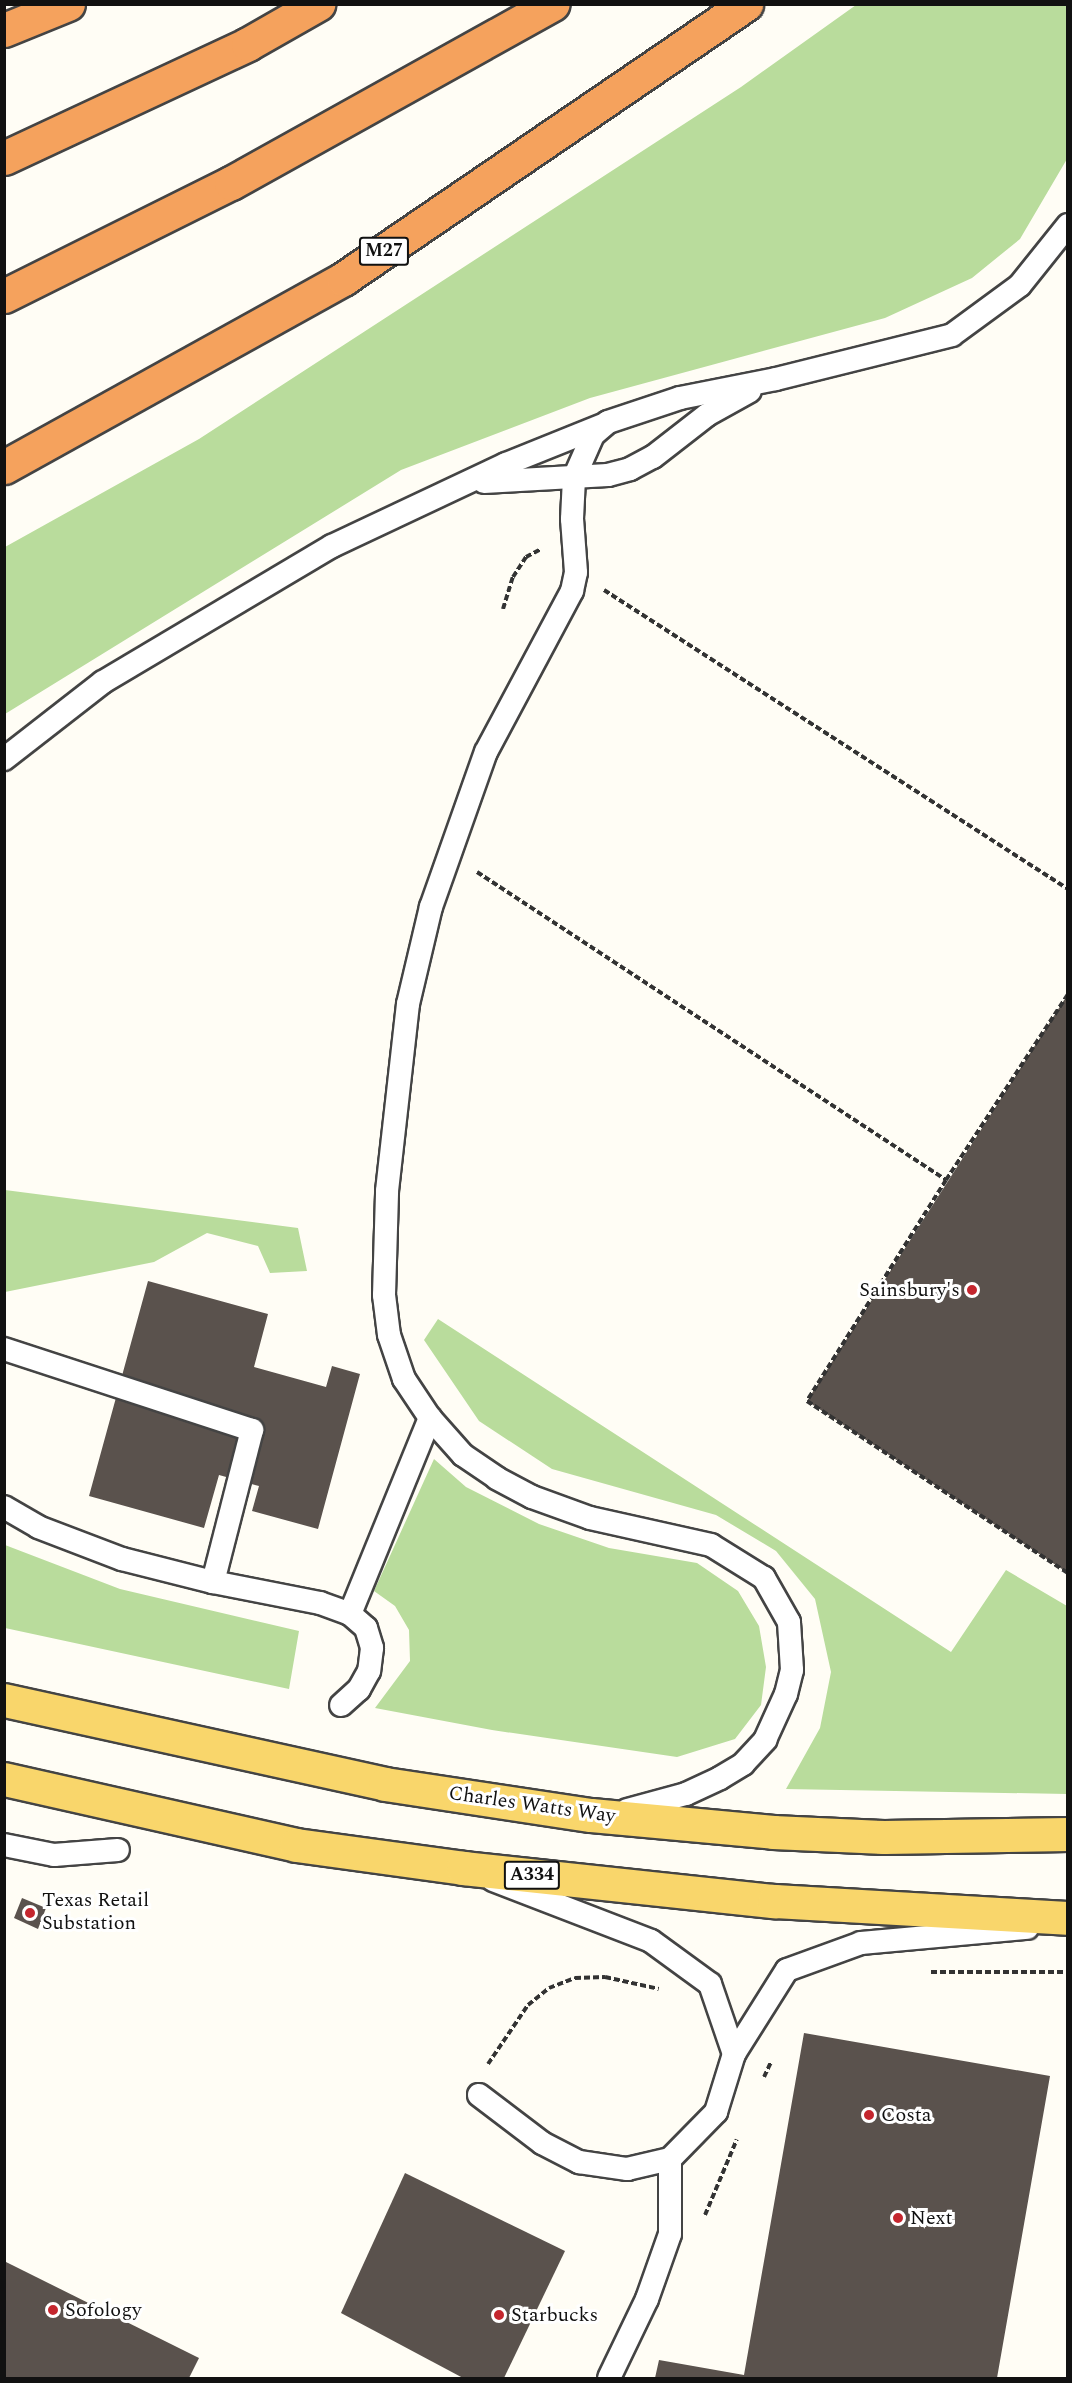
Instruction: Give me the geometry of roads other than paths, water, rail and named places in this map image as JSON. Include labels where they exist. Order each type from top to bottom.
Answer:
[{"type":"highway","points":[[4,30],[68,4]]},
{"type":"highway","points":[[4,158],[248,45],[318,4]]},
{"type":"highway","points":[[4,296],[231,183],[552,4]]},
{"type":"highway","name":"M27","points":[[4,467],[343,279],[746,4]]},
{"type":"main road","name":"Charles Watts Way","points":[[4,1700],[385,1784],[591,1815],[773,1832],[873,1836],[1068,1834]]},
{"type":"main road","name":"A334","points":[[4,1779],[296,1845],[463,1868],[774,1901],[1068,1918]]},
{"type":"lane","points":[[4,759],[103,682],[333,546],[424,501],[608,422],[680,398],[776,379],[952,335],[1020,285],[1068,225]]},
{"type":"lane","points":[[424,501],[502,479],[574,478],[630,469],[653,457],[706,415],[776,379]]},
{"type":"lane","points":[[591,1815],[651,1806],[677,1797],[743,1764],[765,1740],[786,1694],[793,1643],[789,1622],[764,1578],[743,1561],[711,1545],[590,1518],[532,1497],[463,1455],[430,1418],[404,1379],[389,1335],[384,1295],[385,1230],[408,1004],[416,963],[445,860],[486,752],[564,608],[576,572],[572,519],[574,478],[593,435],[608,422]]},
{"type":"lane","points":[[4,1349],[252,1430],[213,1582]]},
{"type":"lane","points":[[350,1614],[430,1418]]},
{"type":"lane","points":[[4,1507],[38,1527],[122,1559],[213,1582],[320,1603],[350,1614],[366,1628],[372,1648],[369,1671],[359,1689],[341,1705]]},
{"type":"lane","points":[[4,1845],[54,1856],[118,1850]]},
{"type":"lane","points":[[463,1868],[651,1941],[710,1984],[734,2054]]},
{"type":"lane","points":[[479,2095],[542,2143],[579,2162],[627,2169],[670,2159],[716,2112],[734,2054],[787,1970],[861,1943],[1068,1924]]},
{"type":"lane","points":[[609,2379],[647,2299],[670,2234],[670,2159]]},
{"type":"place","name":"Sainsbury's","points":[[972,1290]]},
{"type":"place","name":"Texas Retail Substation","points":[[30,1913]]},
{"type":"place","name":"Costa","points":[[869,2115]]},
{"type":"place","name":"Next","points":[[898,2218]]},
{"type":"place","name":"Sofology","points":[[53,2310]]},
{"type":"place","name":"Starbucks","points":[[499,2315]]}]
